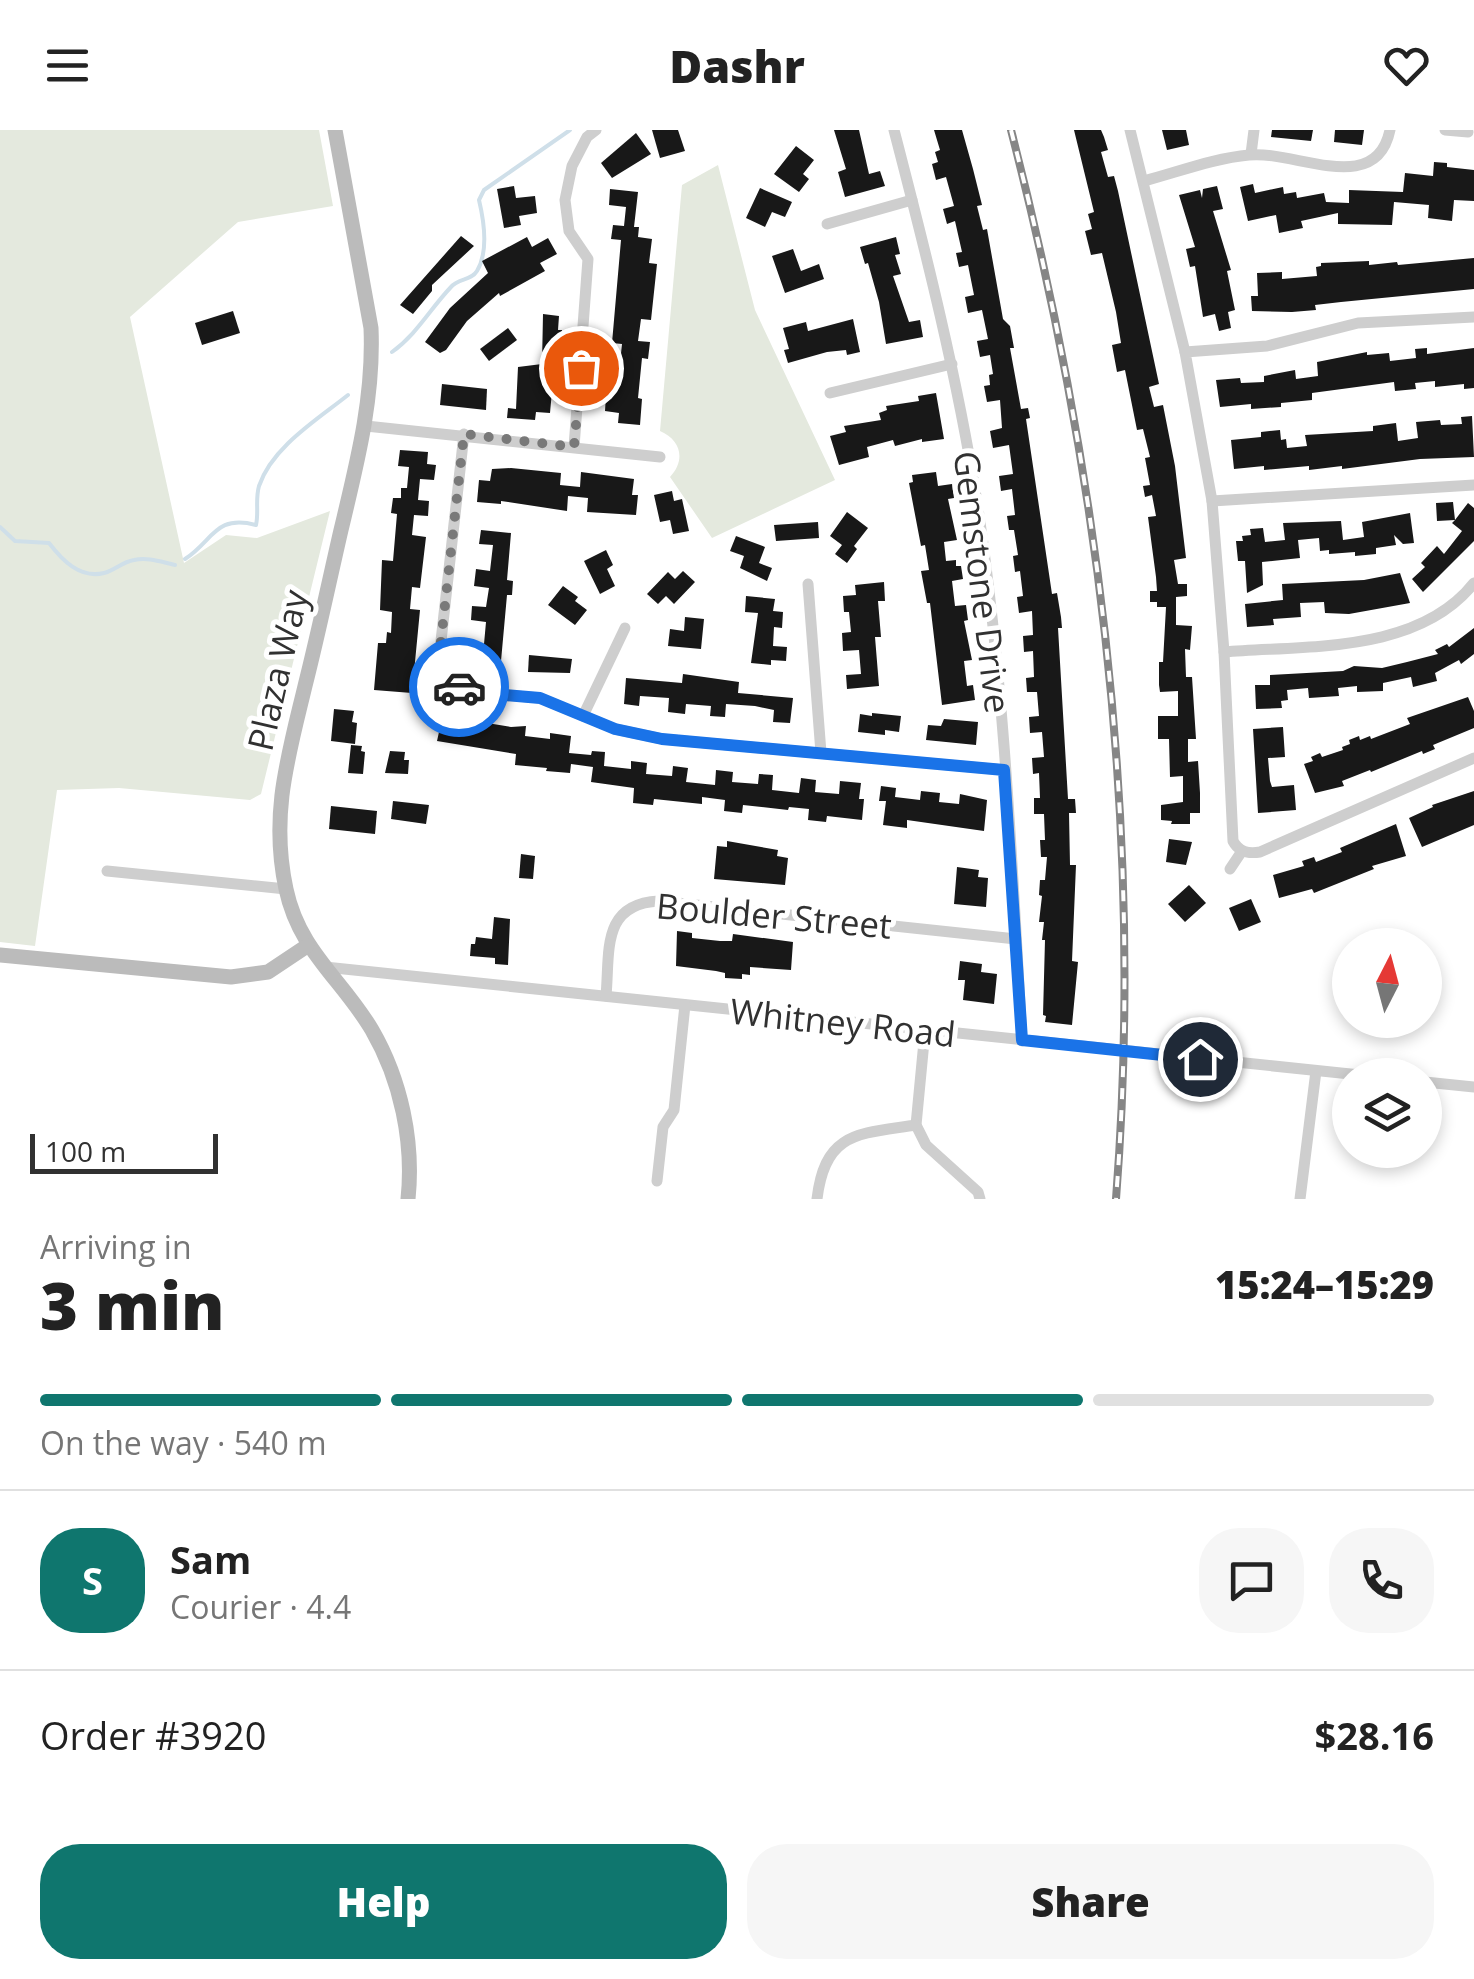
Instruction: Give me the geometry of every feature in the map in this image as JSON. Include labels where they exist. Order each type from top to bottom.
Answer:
[{"type":"main road","name":"Plaza Way","points":[[334,130],[371,328],[372,359],[366,426],[287,754],[277,816],[286,889],[307,946],[372,1031],[402,1102],[410,1174],[408,1199]]},
{"type":"main road","points":[[0,955],[230,977],[268,972],[307,946]]},
{"type":"street","points":[[574,447],[588,259],[569,231],[565,200],[572,166],[587,137],[596,130]]},
{"type":"street","name":"Gemstone Drive","points":[[894,130],[952,364],[977,502],[997,668],[1022,1040]]},
{"type":"street","points":[[1130,130],[1185,352],[1212,501],[1233,840],[1242,851],[1260,852],[1474,758]]},
{"type":"street","points":[[1251,154],[1254,130]]},
{"type":"street","points":[[1144,181],[1251,154],[1350,167],[1372,163],[1387,147],[1390,130]]},
{"type":"street","points":[[1445,130],[1468,132]]},
{"type":"street","points":[[827,224],[912,200]]},
{"type":"street","points":[[1185,352],[1267,346],[1358,323],[1474,317]]},
{"type":"street","points":[[830,393],[952,364]]},
{"type":"street","points":[[366,426],[660,456]]},
{"type":"street","points":[[464,434],[439,659],[448,682],[470,692],[540,698],[615,729],[662,739],[1004,770]]},
{"type":"street","points":[[1212,501],[1474,485]]},
{"type":"street","points":[[1224,652],[1380,639],[1430,622],[1458,604],[1474,583]]},
{"type":"street","points":[[808,584],[821,753]]},
{"type":"street","points":[[584,716],[624,628]]},
{"type":"street","points":[[1230,869],[1242,851]]},
{"type":"street","points":[[106,871],[286,889]]},
{"type":"street","name":"Boulder Street","points":[[606,996],[612,927],[629,906],[641,902],[1016,939]]},
{"type":"street","name":"Whitney Road","points":[[326,967],[1332,1072]]},
{"type":"street","points":[[658,1181],[663,1127],[674,1110],[684,1005]]},
{"type":"street","points":[[925,1031],[916,1125],[926,1145],[978,1192],[980,1199]]},
{"type":"street","points":[[1300,1199],[1316,1070]]},
{"type":"street","points":[[1442,1084],[1474,1087]]},
{"type":"street","points":[[816,1199],[824,1160],[841,1144],[859,1134],[916,1125]]},
{"type":"shaded area","points":[[0,130],[319,130],[333,206],[238,222],[130,317],[184,563],[226,535],[257,538],[330,511],[261,794],[250,800],[119,788],[57,790],[35,946],[0,942]]},
{"type":"shaded area","points":[[718,165],[755,310],[835,480],[712,538],[670,477],[678,464],[679,451],[673,440],[660,431],[682,185]]},
{"type":"building","points":[[652,130],[678,130],[685,151],[660,158]]},
{"type":"building","points":[[834,130],[859,130],[869,174],[880,171],[885,186],[845,197],[838,172],[846,169]]},
{"type":"building","points":[[934,130],[962,130],[973,169],[982,205],[977,206],[983,230],[987,229],[1003,319],[1010,326],[1021,409],[1028,408],[1030,418],[1026,419],[1052,594],[1057,593],[1061,617],[1062,628],[1058,628],[1068,799],[1075,799],[1076,813],[1069,813],[1070,865],[1076,865],[1072,961],[1078,962],[1072,1025],[1045,1022],[1043,1015],[1045,940],[1044,922],[1039,922],[1039,895],[1047,857],[1041,857],[1044,814],[1034,814],[1034,798],[1040,798],[1039,773],[1033,774],[1032,758],[1044,757],[1042,732],[1030,733],[1029,717],[1039,716],[1037,692],[1027,692],[1026,678],[1034,677],[1033,651],[1024,652],[1023,636],[1033,635],[1032,611],[1019,613],[1017,597],[1023,596],[1020,571],[1015,572],[1013,556],[1018,555],[1007,516],[1015,515],[1012,489],[1001,491],[999,476],[1013,474],[1009,445],[993,448],[990,431],[1002,428],[1000,400],[987,402],[984,386],[990,385],[989,375],[993,374],[990,355],[980,357],[977,341],[988,339],[982,310],[968,313],[965,297],[974,295],[968,265],[959,267],[956,253],[962,252],[955,221],[947,224],[943,209],[954,206],[946,177],[936,180],[932,164],[938,162],[935,152],[940,150]]},
{"type":"building","points":[[1074,130],[1101,130],[1108,150],[1101,152],[1108,177],[1114,176],[1118,191],[1159,384],[1149,387],[1154,407],[1163,405],[1175,466],[1186,558],[1174,560],[1178,584],[1187,584],[1187,596],[1176,597],[1176,625],[1192,626],[1190,650],[1185,649],[1186,677],[1192,677],[1196,739],[1188,739],[1188,762],[1198,761],[1200,793],[1200,813],[1190,813],[1190,824],[1161,820],[1161,805],[1183,802],[1183,776],[1170,777],[1169,739],[1158,739],[1158,716],[1178,716],[1178,691],[1160,692],[1159,685],[1166,607],[1150,602],[1150,591],[1157,591],[1148,517],[1156,516],[1152,495],[1145,497],[1143,486],[1150,485],[1145,458],[1150,457],[1143,429],[1137,430],[1125,370],[1117,372],[1112,345],[1121,343],[1116,312],[1102,253],[1091,255],[1085,231],[1092,229],[1088,214],[1094,212]]},
{"type":"building","points":[[1162,130],[1186,130],[1189,145],[1167,150]]},
{"type":"building","points":[[1272,130],[1313,130],[1311,141],[1271,137]]},
{"type":"building","points":[[1335,130],[1364,130],[1362,145],[1334,142]]},
{"type":"building","points":[[636,133],[651,154],[612,178],[601,163]]},
{"type":"building","points":[[796,146],[814,160],[803,174],[809,179],[799,192],[774,174]]},
{"type":"building","points":[[1434,162],[1474,170],[1474,201],[1454,200],[1452,221],[1428,218],[1429,205],[1394,202],[1392,225],[1338,224],[1338,213],[1301,221],[1303,228],[1279,233],[1276,215],[1248,221],[1240,187],[1253,184],[1255,193],[1283,187],[1284,194],[1296,192],[1297,198],[1324,193],[1326,202],[1349,203],[1349,190],[1403,192],[1405,173],[1433,176]]},
{"type":"building","points":[[514,186],[516,198],[535,196],[537,213],[519,216],[521,225],[504,228],[497,189]]},
{"type":"building","points":[[1217,186],[1223,209],[1213,211],[1231,270],[1227,271],[1235,310],[1228,312],[1231,328],[1219,331],[1215,314],[1203,317],[1195,266],[1190,267],[1186,249],[1195,247],[1179,195],[1200,190],[1202,198],[1203,189]]},
{"type":"building","points":[[760,188],[792,202],[785,217],[772,212],[765,227],[746,218]]},
{"type":"building","points":[[610,189],[638,192],[634,227],[639,227],[638,237],[652,239],[649,263],[657,264],[651,320],[641,319],[638,341],[650,342],[648,359],[642,358],[640,425],[618,423],[619,413],[605,411],[608,362],[620,363],[622,344],[612,343],[621,240],[611,239],[613,225],[624,226],[626,207],[609,205]]},
{"type":"building","points":[[461,236],[474,246],[432,285],[432,291],[413,314],[400,305]]},
{"type":"building","points":[[527,237],[532,247],[548,238],[557,254],[540,263],[545,271],[500,296],[499,293],[467,321],[446,350],[440,353],[425,342],[450,308],[488,273],[482,261]]},
{"type":"building","points":[[896,237],[900,254],[895,255],[901,274],[893,276],[909,322],[920,320],[923,337],[886,344],[879,302],[860,247]]},
{"type":"building","points":[[793,249],[801,271],[819,264],[824,279],[785,293],[772,256]]},
{"type":"building","points":[[1474,258],[1474,289],[1315,305],[1316,310],[1252,311],[1251,296],[1258,296],[1257,273],[1282,272],[1282,279],[1317,276],[1316,267],[1321,263],[1369,261],[1369,265],[1398,265]]},
{"type":"building","points":[[233,311],[240,333],[202,345],[195,323]]},
{"type":"building","points":[[543,314],[559,316],[558,330],[562,330],[550,413],[536,412],[535,420],[507,418],[508,408],[516,409],[518,367],[542,364]]},
{"type":"building","points":[[853,319],[860,352],[827,352],[788,363],[783,328],[806,322],[808,331]]},
{"type":"building","points":[[508,328],[517,340],[489,361],[480,349]]},
{"type":"building","points":[[1427,348],[1427,354],[1474,348],[1474,388],[1464,389],[1464,384],[1435,387],[1435,381],[1415,383],[1416,389],[1395,391],[1394,382],[1312,393],[1312,400],[1281,403],[1281,407],[1220,407],[1216,380],[1264,382],[1264,376],[1295,370],[1296,379],[1318,376],[1317,362],[1367,352],[1389,353],[1390,361],[1416,358],[1415,349]]},
{"type":"building","points":[[442,384],[487,389],[486,410],[440,405]]},
{"type":"building","points":[[936,393],[944,439],[922,439],[895,446],[893,440],[867,447],[869,457],[839,465],[830,436],[846,432],[844,426],[881,420],[879,413],[887,410],[886,406],[919,401],[918,396]]},
{"type":"building","points":[[1472,416],[1474,457],[1342,469],[1234,469],[1231,440],[1261,437],[1261,432],[1280,430],[1287,448],[1307,446],[1305,435],[1373,431],[1373,426],[1396,423],[1398,441],[1418,438],[1416,422],[1440,420],[1441,425],[1462,424],[1461,417]]},
{"type":"building","points":[[400,450],[428,452],[427,464],[436,465],[434,480],[420,479],[418,500],[429,501],[428,516],[414,515],[412,535],[426,537],[420,588],[412,587],[410,609],[420,610],[412,693],[374,690],[378,643],[386,643],[387,632],[391,633],[392,612],[380,610],[382,560],[393,561],[397,514],[391,513],[393,498],[401,498],[401,488],[407,488],[409,467],[398,466]]},
{"type":"building","points":[[492,469],[561,473],[560,485],[580,487],[581,472],[634,479],[632,495],[638,495],[636,515],[587,512],[588,498],[568,496],[567,511],[501,501],[477,502],[479,480],[490,481]]},
{"type":"building","points":[[936,472],[938,486],[952,484],[954,498],[948,499],[957,540],[944,542],[946,561],[956,560],[956,566],[961,566],[963,579],[952,581],[955,606],[966,605],[968,620],[964,621],[972,660],[964,661],[967,686],[973,685],[975,700],[942,705],[930,603],[921,571],[929,570],[909,483],[913,482],[912,475]]},
{"type":"building","points":[[672,491],[674,501],[682,499],[689,531],[673,534],[670,520],[660,522],[654,495]]},
{"type":"building","points":[[1453,502],[1455,520],[1437,521],[1436,503]]},
{"type":"building","points":[[1468,503],[1474,508],[1474,541],[1423,592],[1412,579],[1425,567],[1421,563],[1437,546],[1444,554],[1462,531],[1452,523]]},
{"type":"building","points":[[847,512],[868,528],[847,563],[835,554],[842,545],[830,536]]},
{"type":"building","points":[[1410,513],[1414,543],[1403,544],[1394,535],[1396,545],[1376,548],[1376,554],[1355,556],[1355,552],[1320,551],[1319,538],[1298,540],[1300,558],[1262,562],[1263,585],[1247,593],[1245,561],[1238,561],[1236,541],[1251,535],[1250,529],[1263,528],[1265,542],[1285,540],[1283,523],[1341,521],[1343,540],[1364,537],[1362,522]]},
{"type":"building","points":[[818,522],[819,538],[776,541],[774,525]]},
{"type":"building","points":[[481,530],[511,533],[507,580],[513,581],[512,595],[507,595],[500,672],[479,670],[480,659],[468,658],[469,643],[484,644],[486,622],[471,620],[472,606],[486,607],[489,588],[474,586],[476,569],[490,571],[493,545],[479,544]]},
{"type":"building","points":[[736,536],[765,547],[759,563],[772,568],[767,581],[740,568],[744,556],[730,551]]},
{"type":"building","points":[[606,550],[613,565],[607,569],[615,586],[600,594],[584,561]]},
{"type":"building","points":[[683,571],[695,582],[674,604],[666,596],[658,604],[647,594],[668,572],[675,579]]},
{"type":"building","points":[[1400,573],[1410,603],[1349,614],[1325,613],[1324,602],[1300,603],[1301,617],[1273,619],[1274,625],[1247,627],[1245,604],[1283,600],[1282,584],[1364,580]]},
{"type":"building","points":[[884,582],[885,601],[878,601],[881,637],[875,637],[879,686],[847,689],[846,675],[861,674],[859,650],[843,651],[842,633],[851,632],[843,596],[856,595],[855,585]]},
{"type":"building","points":[[563,586],[587,610],[575,625],[548,605]]},
{"type":"building","points":[[746,596],[775,599],[773,611],[783,612],[782,628],[774,627],[773,646],[787,647],[786,661],[771,660],[771,665],[751,663],[758,613],[745,612]]},
{"type":"building","points":[[685,617],[704,619],[701,649],[668,646],[670,629],[684,631]]},
{"type":"building","points":[[1474,628],[1474,654],[1461,664],[1459,660],[1435,673],[1437,681],[1413,687],[1411,677],[1383,683],[1383,691],[1357,692],[1357,686],[1338,688],[1339,696],[1309,698],[1308,688],[1287,690],[1288,700],[1281,701],[1282,708],[1256,709],[1255,685],[1270,685],[1270,675],[1343,671],[1354,666],[1382,668],[1438,654],[1435,650],[1447,644],[1449,647]]},
{"type":"building","points":[[529,655],[572,659],[570,673],[528,672]]},
{"type":"building","points":[[683,674],[739,682],[738,693],[793,698],[790,723],[773,722],[774,710],[755,706],[726,704],[725,717],[710,716],[711,706],[686,704],[685,714],[668,712],[669,698],[640,696],[639,706],[624,704],[626,678],[682,683]]},
{"type":"building","points":[[1468,697],[1474,711],[1474,728],[1433,745],[1435,749],[1423,754],[1422,751],[1342,781],[1344,786],[1315,793],[1304,764],[1313,761],[1311,757],[1343,750],[1349,740],[1359,736],[1360,740],[1370,736],[1371,739],[1410,724],[1407,718]]},
{"type":"building","points":[[334,709],[354,711],[355,744],[331,741]]},
{"type":"building","points":[[860,714],[901,716],[899,732],[858,732]]},
{"type":"building","points":[[944,719],[978,722],[976,745],[926,740],[928,725],[941,726]]},
{"type":"building","points":[[453,720],[475,725],[475,721],[526,726],[525,736],[571,736],[569,753],[605,752],[604,766],[631,769],[631,761],[647,763],[646,774],[672,776],[673,766],[688,768],[686,782],[715,785],[716,770],[733,772],[732,782],[758,784],[759,774],[773,775],[772,790],[799,793],[801,778],[816,780],[815,792],[839,794],[840,781],[861,783],[862,820],[827,816],[826,822],[808,820],[809,809],[789,807],[788,810],[743,805],[742,813],[724,811],[725,800],[702,797],[702,804],[654,799],[653,805],[633,803],[634,788],[591,782],[593,767],[571,764],[570,773],[546,771],[547,768],[515,765],[516,754],[437,741],[441,723],[451,726]]},
{"type":"building","points":[[1283,727],[1285,757],[1268,758],[1270,781],[1272,787],[1294,785],[1296,810],[1258,813],[1253,729]]},
{"type":"building","points":[[351,745],[362,746],[361,751],[365,752],[363,774],[348,773]]},
{"type":"building","points":[[390,751],[405,752],[408,774],[385,773]]},
{"type":"building","points":[[881,786],[896,788],[895,797],[920,800],[921,791],[940,793],[939,802],[959,804],[960,794],[987,800],[984,831],[907,820],[907,828],[883,825],[886,801],[879,801]]},
{"type":"building","points":[[1474,791],[1474,825],[1422,847],[1409,818],[1432,805]]},
{"type":"building","points":[[393,801],[429,805],[426,824],[391,819]]},
{"type":"building","points":[[331,806],[377,811],[375,834],[329,829]]},
{"type":"building","points":[[1396,824],[1406,856],[1372,866],[1374,869],[1314,893],[1312,889],[1279,898],[1273,875],[1304,866],[1302,861],[1314,857],[1316,862],[1342,852],[1340,848]]},
{"type":"building","points":[[1169,839],[1192,842],[1186,865],[1166,862]]},
{"type":"building","points":[[727,841],[778,850],[777,856],[788,858],[785,885],[714,879],[717,846],[727,847]]},
{"type":"building","points":[[521,854],[535,856],[533,879],[519,878]]},
{"type":"building","points":[[957,867],[979,870],[978,877],[988,878],[986,907],[954,904]]},
{"type":"building","points":[[1189,885],[1206,903],[1185,922],[1168,904]]},
{"type":"building","points":[[1251,899],[1261,922],[1239,931],[1229,908]]},
{"type":"building","points":[[494,917],[510,919],[508,965],[495,964],[495,958],[470,956],[476,937],[492,939]]},
{"type":"building","points":[[677,931],[692,933],[692,938],[720,941],[732,941],[733,934],[793,942],[791,970],[750,967],[750,975],[742,974],[742,979],[676,966]]},
{"type":"building","points":[[960,961],[982,964],[981,972],[997,974],[994,1004],[963,1000],[965,980],[958,980]]},
{"type":"waterway","points":[[392,352],[454,284],[477,271],[484,245],[479,200],[484,190],[570,130]]},
{"type":"waterway","points":[[185,559],[223,526],[256,525],[259,486],[274,459],[297,435],[348,395]]},
{"type":"waterway","points":[[0,527],[15,541],[49,543],[66,562],[87,573],[104,573],[139,559],[175,565]]},
{"type":"railway","points":[[1011,130],[1069,394],[1108,660],[1124,929],[1116,1199]]},
{"type":"way so far","points":[[459,687],[448,682],[439,659],[464,434],[574,447],[581,368]]},
{"type":"route","points":[[459,687],[470,692],[540,698],[615,729],[662,739],[1004,770],[1022,1040],[1200,1059]]}]
